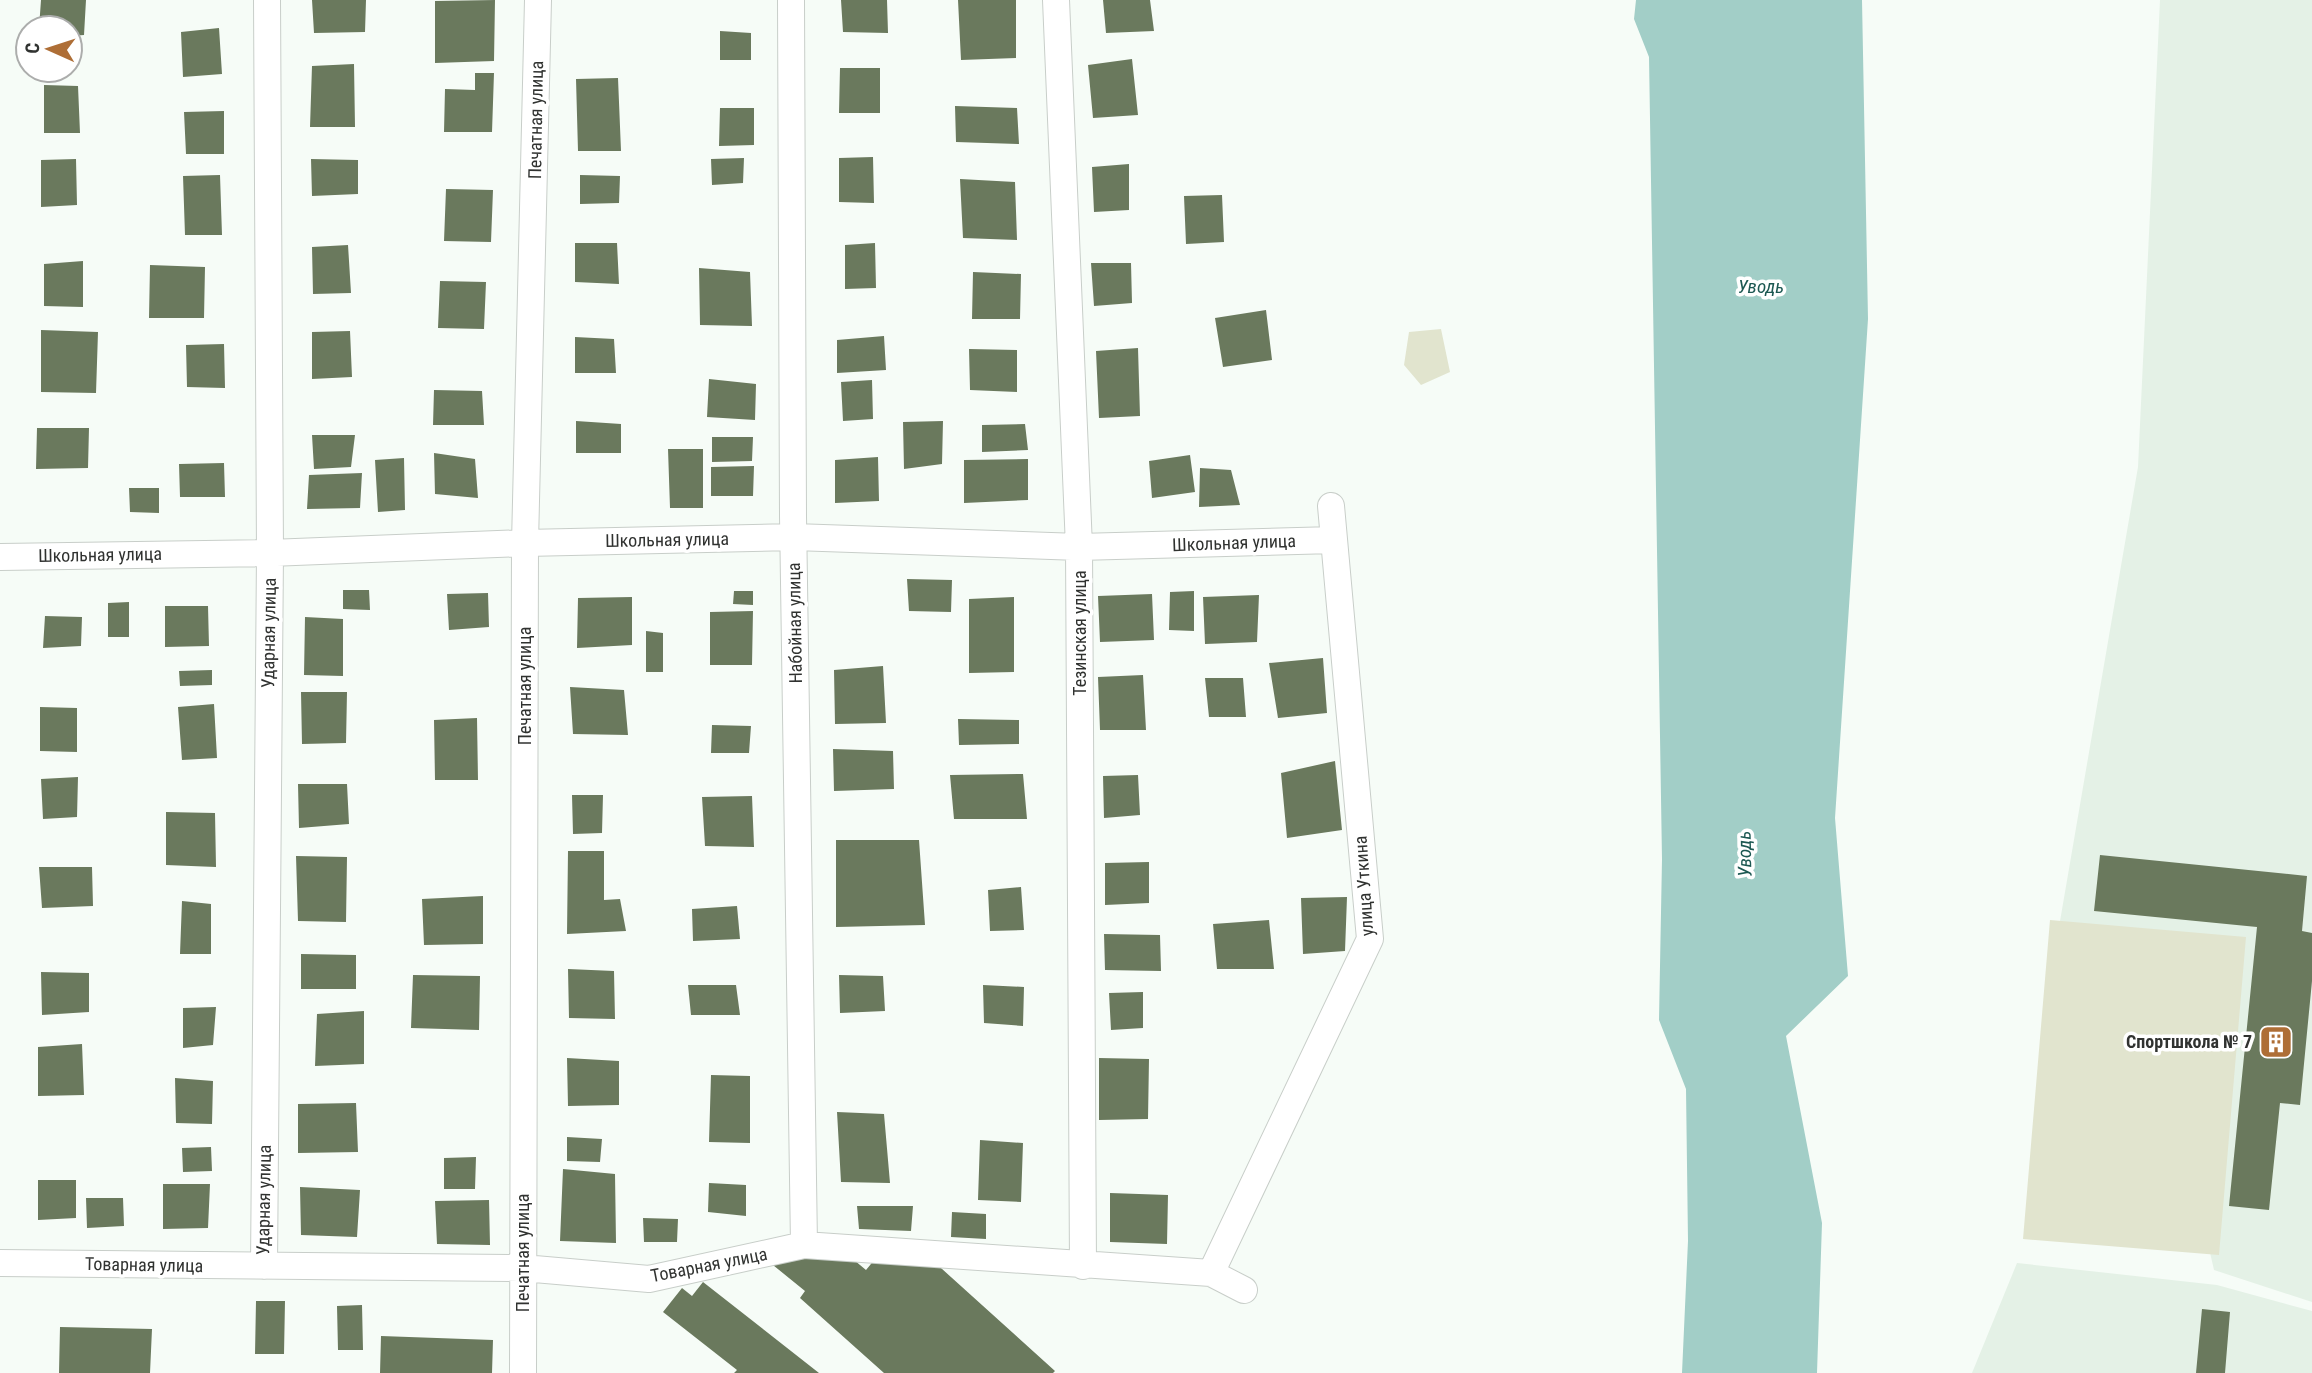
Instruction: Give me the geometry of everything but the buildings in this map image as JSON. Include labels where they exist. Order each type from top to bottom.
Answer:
[{"type":"street","name":"Ударная улица","points":[[264,1266],[270,552],[267,0]]},
{"type":"street","name":"Печатная улица","points":[[523,1373],[526,543],[538,0]]},
{"type":"street","name":"Набойная улица","points":[[791,0],[794,537],[804,1245]]},
{"type":"street","name":"Тезинская улица","points":[[1056,0],[1079,547],[1083,1266]]},
{"type":"street","name":"улица Уткина","points":[[1211,1273],[1370,939],[1331,506]]},
{"type":"street","name":"Школьная улица","points":[[0,557],[794,537],[1079,547],[1334,540]]},
{"type":"street","name":"Товарная улица","points":[[0,1264],[523,1268],[649,1279],[804,1245],[1211,1273],[1244,1290]]},
{"type":"shaded area","points":[[2160,0],[2312,0],[2312,1302],[2214,1270],[2172,1087],[2059,927],[2138,467]]},
{"type":"shaded area","points":[[2017,1263],[2217,1285],[2312,1311],[2312,1373],[1972,1373]]},
{"type":"green space","points":[[1441,329],[1450,372],[1421,385],[1404,365],[1409,332]]},
{"type":"green space","points":[[2050,920],[2246,937],[2219,1255],[2023,1239]]},
{"type":"water","name":"Уводь","points":[[1636,0],[1862,0],[1868,319],[1835,818],[1848,976],[1786,1036],[1822,1223],[1817,1373],[1682,1373],[1688,1241],[1686,1089],[1659,1020],[1662,859],[1649,57],[1634,19]]},
{"type":"place","name":"Спортшкола № 7","points":[[2276,1042]]}]
